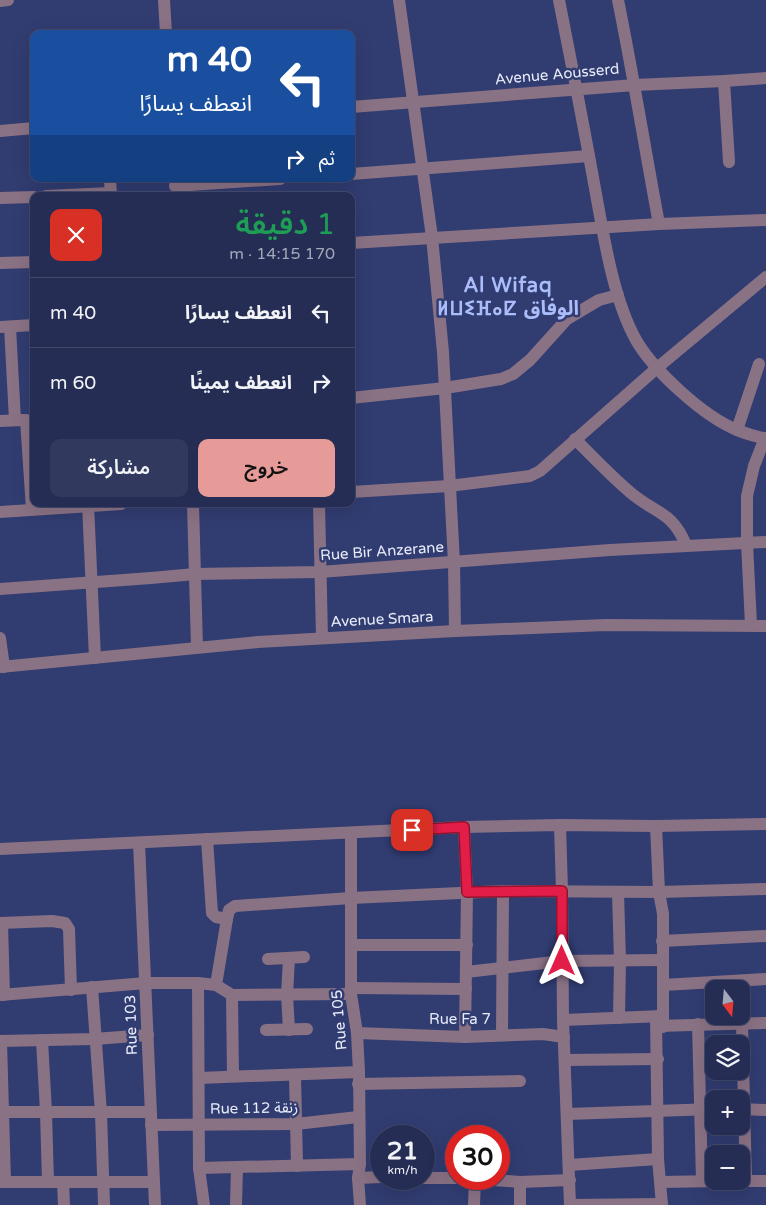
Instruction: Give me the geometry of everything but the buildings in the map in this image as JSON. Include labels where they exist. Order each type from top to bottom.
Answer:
[{"type":"street","points":[[0,1],[8,0]]},
{"type":"street","points":[[164,0],[166,30]]},
{"type":"street","points":[[399,0],[432,236],[445,388],[454,563],[455,631]]},
{"type":"street","points":[[559,0],[602,228],[618,295],[636,339],[657,368],[687,397],[716,418],[737,430],[766,438],[754,466],[748,488],[746,513],[751,625]]},
{"type":"street","points":[[618,0],[659,224]]},
{"type":"street","name":"Avenue Aousserd","points":[[355,107],[576,89],[724,82],[766,78]]},
{"type":"street","points":[[724,82],[729,162]]},
{"type":"street","points":[[0,131],[30,128]]},
{"type":"street","points":[[355,174],[589,156]]},
{"type":"street","points":[[175,187],[241,182]]},
{"type":"street","points":[[0,198],[30,197]]},
{"type":"street","points":[[355,242],[659,224],[766,220]]},
{"type":"street","points":[[0,263],[30,262]]},
{"type":"street","points":[[355,492],[449,486],[530,476],[540,471],[657,368],[766,277]]},
{"type":"street","points":[[355,398],[445,388],[501,379],[513,374],[530,360],[567,319],[599,300],[618,295]]},
{"type":"street","points":[[30,325],[5,327],[25,420],[30,484]]},
{"type":"street","points":[[737,430],[759,364]]},
{"type":"street","points":[[0,421],[25,420]]},
{"type":"street","points":[[575,439],[634,495],[674,522],[686,545]]},
{"type":"street","points":[[0,512],[60,507]]},
{"type":"street","points":[[88,507],[95,658]]},
{"type":"street","points":[[193,507],[198,647]]},
{"type":"street","points":[[319,507],[322,638]]},
{"type":"street","name":"Rue Bir Anzerane","points":[[0,589],[195,574],[320,572],[686,545],[766,542]]},
{"type":"street","name":"Avenue Smara","points":[[2,667],[198,647],[322,638],[605,625],[766,626]]},
{"type":"street","points":[[0,638],[2,667]]},
{"type":"street","points":[[0,849],[464,827],[766,824]]},
{"type":"street","points":[[560,825],[563,1020],[570,1205],[662,1205],[658,1159],[658,1059],[663,985],[663,914],[659,892],[656,826]]},
{"type":"street","points":[[464,827],[467,892],[465,1037]]},
{"type":"street","name":"Rue 105","points":[[351,833],[351,991],[356,1033],[358,1078],[360,1164],[358,1178],[360,1205]]},
{"type":"street","points":[[207,839],[212,913],[216,917],[227,919]]},
{"type":"street","name":"Rue 103","points":[[139,843],[155,1205]]},
{"type":"street","points":[[216,985],[229,910],[234,906],[467,892],[659,892],[766,889]]},
{"type":"street","points":[[502,1035],[503,891]]},
{"type":"street","points":[[618,892],[619,1018]]},
{"type":"street","points":[[71,990],[69,928],[65,923],[52,920],[1,923],[2,995],[71,990],[146,983],[216,985],[232,995],[466,989]]},
{"type":"street","points":[[662,941],[766,936]]},
{"type":"street","points":[[352,945],[467,945]]},
{"type":"street","points":[[268,959],[304,957]]},
{"type":"street","points":[[289,958],[287,995],[289,1030]]},
{"type":"street","points":[[466,972],[562,961],[662,960]]},
{"type":"street","points":[[663,985],[766,979]]},
{"type":"street","points":[[198,983],[199,1168],[204,1205]]},
{"type":"street","points":[[92,988],[94,1039],[101,1112],[104,1205]]},
{"type":"street","points":[[232,995],[233,1076]]},
{"type":"street","points":[[563,1020],[619,1018],[705,1024]]},
{"type":"street","points":[[750,1024],[766,1023]]},
{"type":"street","points":[[698,1024],[706,1090]]},
{"type":"street","points":[[742,1025],[743,1090]]},
{"type":"street","points":[[266,1030],[307,1029]]},
{"type":"street","name":"Rue Fa 7","points":[[356,1033],[465,1037],[543,1034],[564,1037]]},
{"type":"street","points":[[148,1035],[94,1039],[0,1041],[2,1182],[154,1182]]},
{"type":"street","points":[[42,1040],[48,1182]]},
{"type":"street","points":[[565,1060],[658,1059]]},
{"type":"street","points":[[199,1078],[295,1075],[520,1082]]},
{"type":"street","points":[[295,1075],[297,1166]]},
{"type":"street","points":[[567,1114],[705,1108]]},
{"type":"street","points":[[750,1109],[766,1110]]},
{"type":"street","points":[[1,1112],[150,1112]]},
{"type":"street","name":"Rue 112 زنقة","points":[[151,1125],[296,1124],[358,1118]]},
{"type":"street","points":[[661,1182],[702,1181],[706,1135]]},
{"type":"street","points":[[569,1164],[658,1159]]},
{"type":"street","points":[[199,1168],[360,1164]]},
{"type":"street","points":[[236,1205],[237,1167]]},
{"type":"street","points":[[358,1178],[370,1177]]},
{"type":"street","points":[[510,1181],[570,1180]]},
{"type":"street","points":[[750,1181],[766,1181]]},
{"type":"street","points":[[63,1182],[64,1205]]},
{"type":"street","points":[[520,1182],[520,1205]]},
{"type":"street","points":[[474,1205],[475,1190]]},
{"type":"district","name":"Al Wifaq ⵍⵡⵉⴼⴰⵇ الوفاق","points":[[508,298]]},
{"type":"route","points":[[412,830],[464,827],[467,892],[562,891],[562,961]]}]
